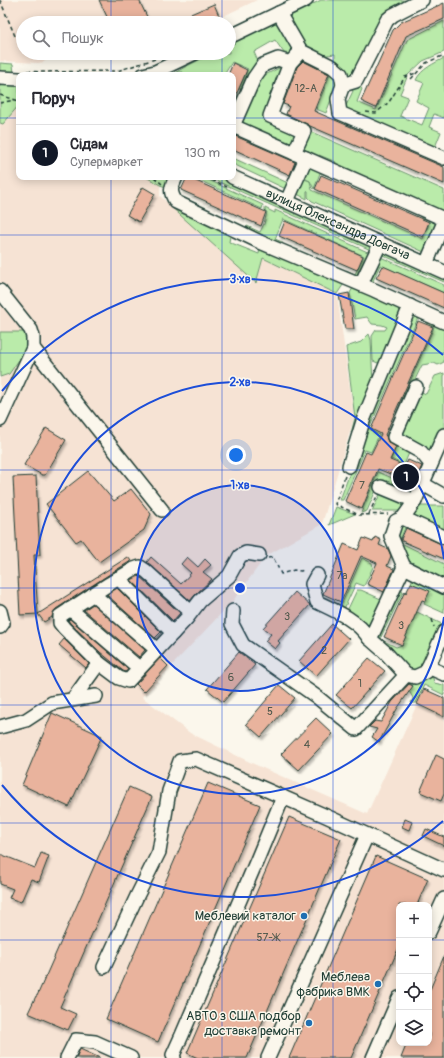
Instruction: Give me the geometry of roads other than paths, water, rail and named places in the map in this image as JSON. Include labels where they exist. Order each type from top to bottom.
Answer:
[{"type":"street","points":[[236,34],[306,0]]},
{"type":"street","points":[[343,85],[356,80],[387,20],[393,15],[422,0]]},
{"type":"street","points":[[279,13],[301,51],[333,67],[340,74],[343,85],[338,99],[340,113],[444,158]]},
{"type":"street","points":[[287,202],[300,155],[304,131],[270,116],[290,63],[301,51]]},
{"type":"street","points":[[236,119],[254,78],[263,65],[278,58],[290,63]]},
{"type":"street","points":[[155,72],[180,60]]},
{"type":"street","points":[[0,78],[16,76]]},
{"type":"street","points":[[236,127],[444,220],[426,264]]},
{"type":"street","name":"вулиця Олександра Довгача","points":[[236,179],[444,272]]},
{"type":"street","points":[[175,180],[171,192],[176,202],[260,242],[361,284],[444,322]]},
{"type":"street","points":[[361,284],[380,244]]},
{"type":"street","points":[[0,291],[31,330],[33,337],[33,348],[0,420]]},
{"type":"street","points":[[349,466],[364,418],[410,306]]},
{"type":"street","points":[[33,348],[162,510]]},
{"type":"street","points":[[416,387],[394,437],[421,452],[431,464]]},
{"type":"street","points":[[444,435],[415,501],[403,518],[396,521],[391,536],[404,567],[444,587]]},
{"type":"street","points":[[423,484],[444,496]]},
{"type":"street","points":[[381,487],[415,501]]},
{"type":"street","points":[[403,518],[444,537]]},
{"type":"street","points":[[191,612],[146,571],[140,568],[134,569],[118,578],[70,609],[60,616],[60,623],[99,663],[119,678],[128,681],[173,633],[191,612],[200,601],[229,576],[240,556],[246,553],[259,555]]},
{"type":"street","points":[[369,638],[373,633],[404,567]]},
{"type":"street","points":[[311,572],[312,584],[317,602],[342,614],[364,630],[369,638],[385,652],[406,675],[415,677],[427,669],[444,632]]},
{"type":"street","points":[[118,578],[173,633]]},
{"type":"street","points":[[94,594],[157,650]]},
{"type":"street","points":[[70,609],[140,668]]},
{"type":"street","points":[[0,611],[3,623],[0,627]]},
{"type":"street","points":[[233,611],[232,624],[243,645],[317,697],[356,729],[406,675]]},
{"type":"street","points":[[73,699],[99,663]]},
{"type":"street","points":[[427,669],[444,674]]},
{"type":"street","points":[[0,727],[26,720],[52,702],[96,696]]},
{"type":"street","points":[[104,967],[159,852],[169,791],[180,762],[196,759],[444,870]]},
{"type":"street","points":[[174,1058],[173,1055],[257,860],[282,797]]},
{"type":"street","points":[[268,1058],[368,835]]},
{"type":"street","points":[[432,925],[444,899]]},
{"type":"street","points":[[373,1058],[396,1005]]},
{"type":"street","points":[[67,1058],[76,1040],[95,1042],[131,1058]]},
{"type":"place","name":"Сідам","points":[[406,477]]},
{"type":"place","name":"Меблевий каталог","points":[[304,916]]},
{"type":"place","name":"Меблева фабрика ВМК","points":[[378,984]]},
{"type":"place","name":"АВТО з США подбор доставка ремонт","points":[[309,1023]]}]
